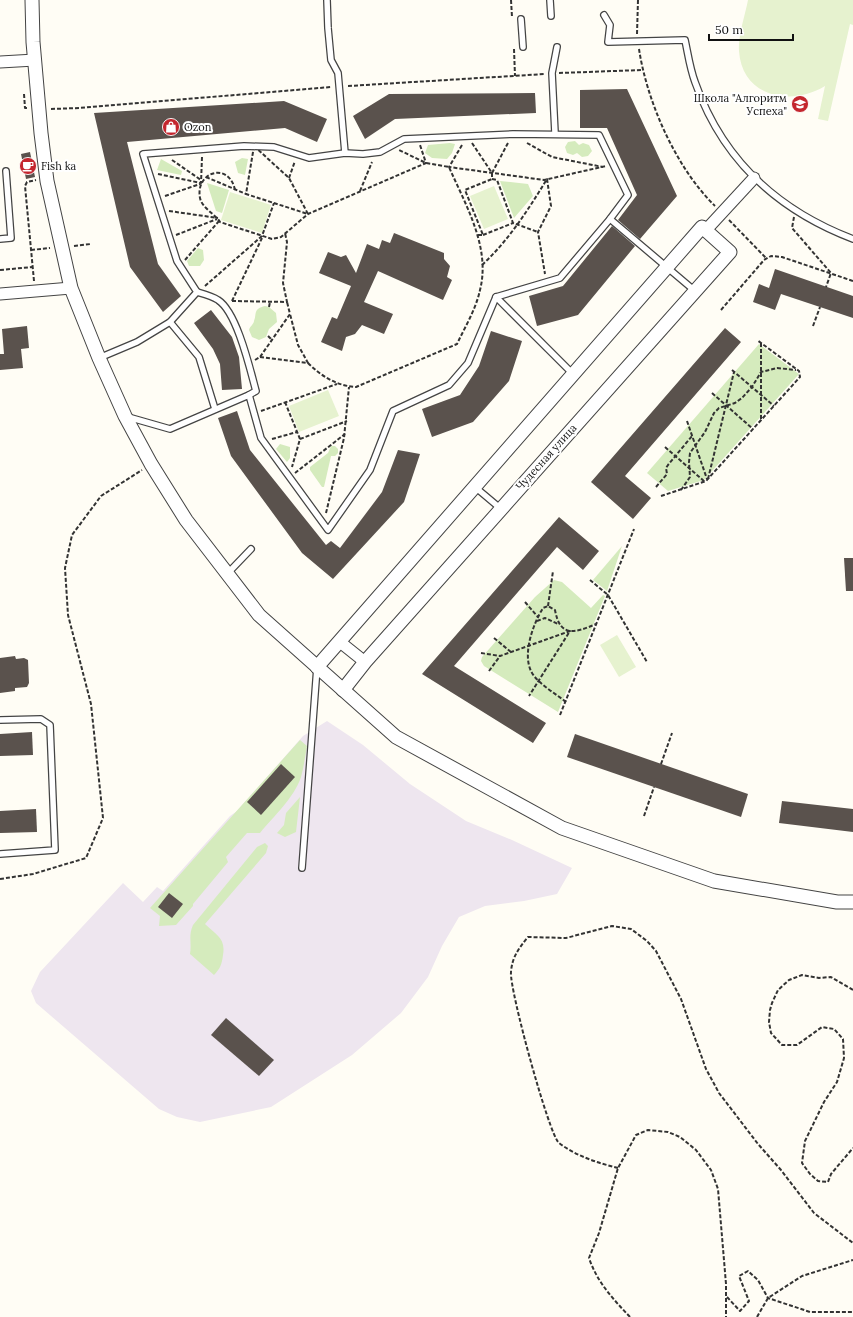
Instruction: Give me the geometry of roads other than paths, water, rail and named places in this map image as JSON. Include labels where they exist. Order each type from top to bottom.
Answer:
[{"type":"street","points":[[32,0],[39,109],[47,181],[72,288],[99,358],[125,416],[151,464],[186,520],[259,615],[396,736],[562,828],[714,881],[837,902],[853,902]]},
{"type":"street","points":[[0,62],[35,60]]},
{"type":"street","points":[[317,667],[666,266],[702,227],[706,230],[754,178]]},
{"type":"street","name":"Чудесная улица","points":[[343,690],[365,662],[500,508],[696,292],[730,252],[706,230]]},
{"type":"street","points":[[0,294],[72,288]]},
{"type":"street","points":[[340,642],[365,662]]},
{"type":"lane","points":[[327,0],[331,60],[338,73],[338,87],[344,123],[345,153]]},
{"type":"lane","points":[[550,0],[551,16]]},
{"type":"lane","points":[[604,15],[610,25],[608,42],[685,40],[694,81],[711,120],[733,155],[754,178],[796,213],[826,229],[853,239]]},
{"type":"lane","points":[[521,19],[523,47]]},
{"type":"lane","points":[[555,133],[552,73],[557,47]]},
{"type":"lane","points":[[125,416],[170,430],[256,391],[249,364],[228,311],[217,299],[197,292],[180,266],[143,154],[254,146],[274,147],[309,158],[345,153],[363,154],[376,152],[404,139],[555,133],[599,135],[628,195],[610,219],[560,278],[496,297]]},
{"type":"lane","points":[[0,239],[11,238],[6,171]]},
{"type":"lane","points":[[610,219],[696,292]]},
{"type":"lane","points":[[99,358],[138,342],[170,322],[197,292]]},
{"type":"lane","points":[[496,297],[572,374]]},
{"type":"lane","points":[[248,395],[263,442],[328,530],[370,470],[393,411],[449,385],[468,363],[496,297]]},
{"type":"lane","points":[[170,322],[199,357],[216,409]]},
{"type":"lane","points":[[475,486],[500,508]]},
{"type":"lane","points":[[227,574],[251,548]]},
{"type":"lane","points":[[302,868],[317,667]]},
{"type":"lane","points":[[0,720],[40,719],[50,726],[55,850],[0,854]]},
{"type":"place","name":"Школа \"Алгоритм Успеха\"","points":[[800,104]]},
{"type":"place","name":"Ozon","points":[[171,127]]},
{"type":"place","name":"Fish ka","points":[[28,166]]}]
